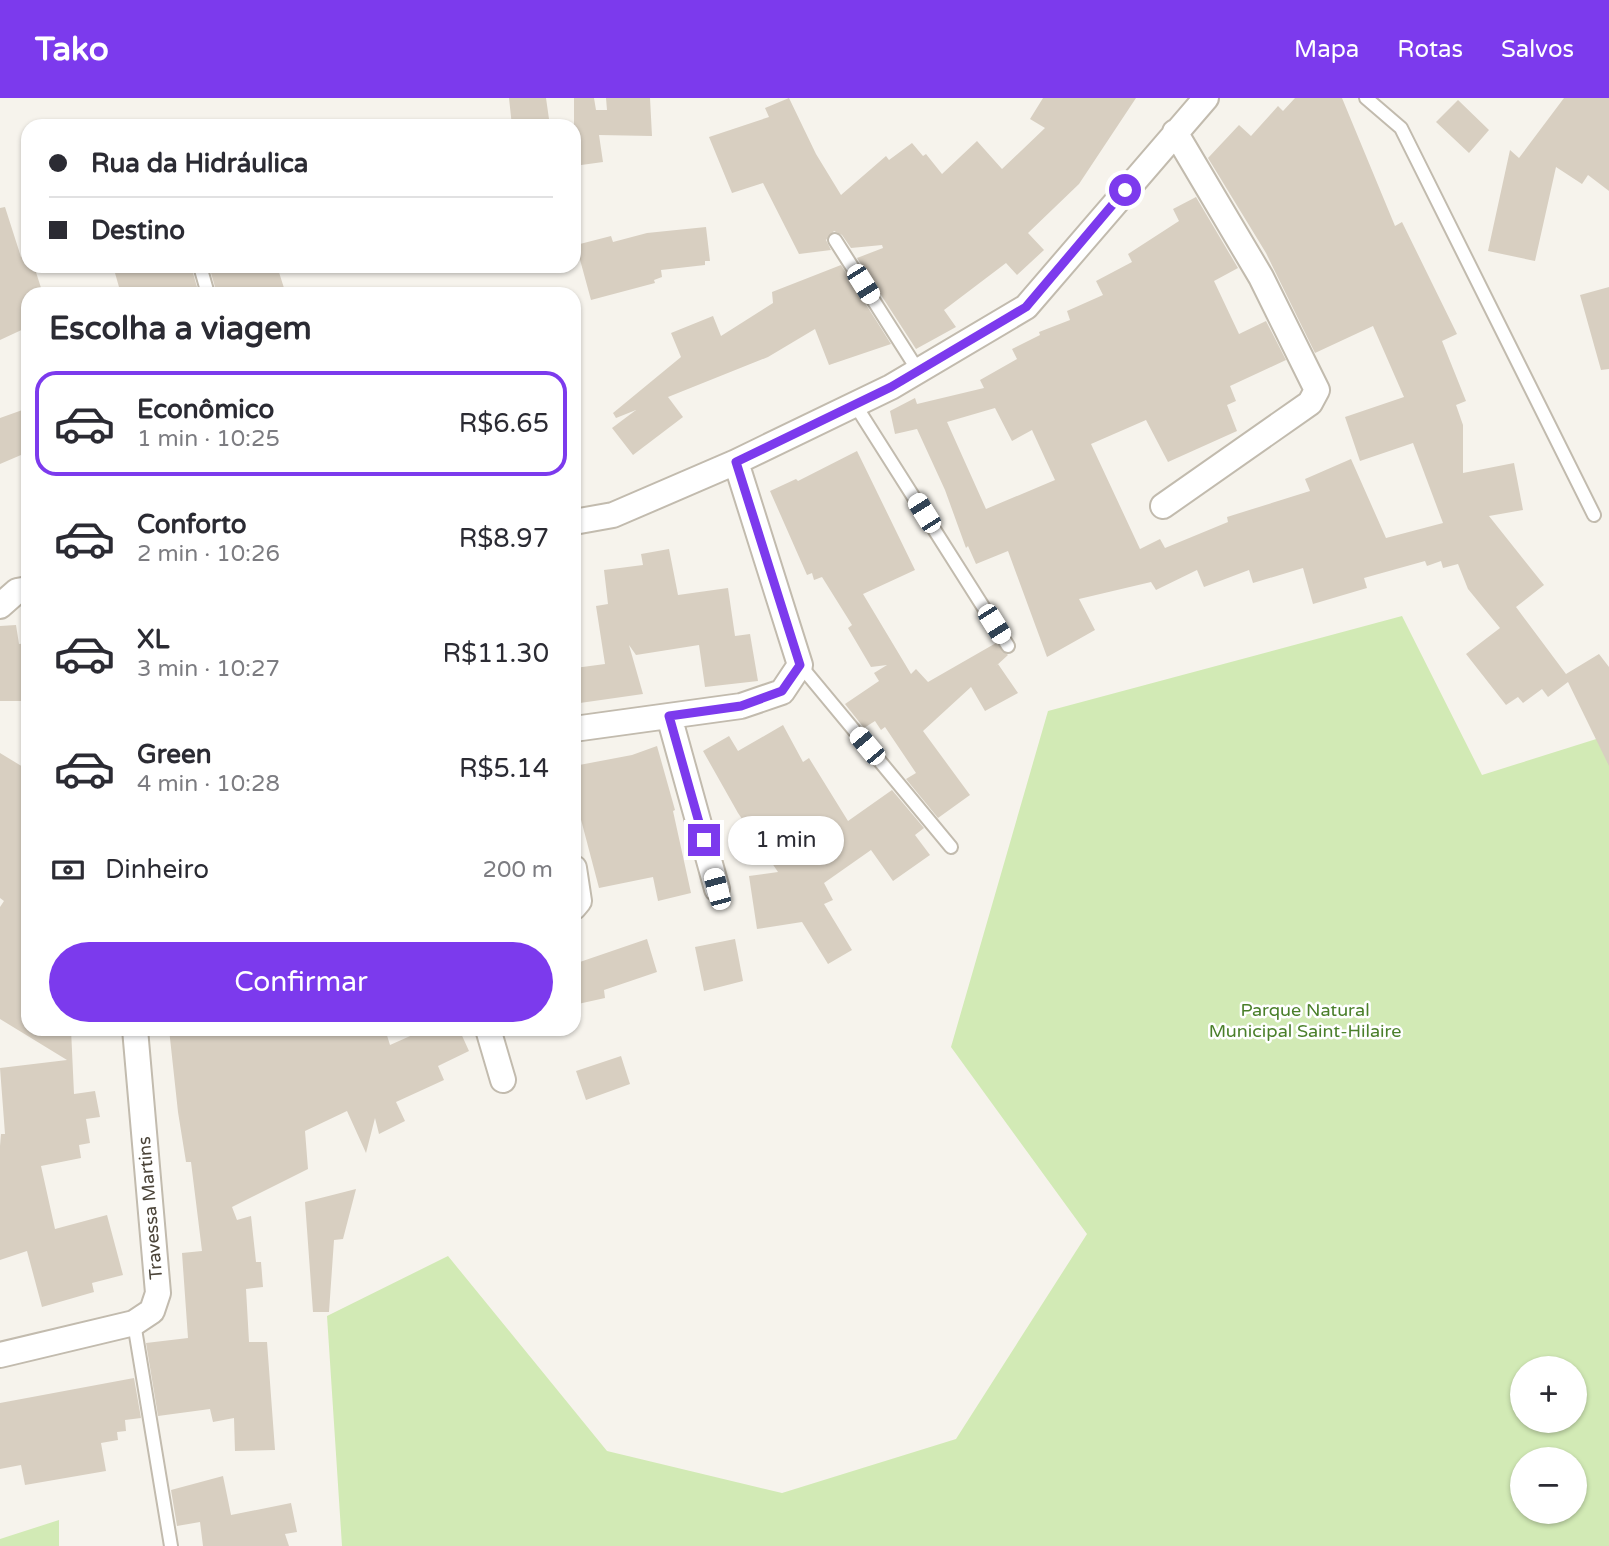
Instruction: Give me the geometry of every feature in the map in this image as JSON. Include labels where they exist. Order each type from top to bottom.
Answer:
[{"type":"street","points":[[581,521],[613,515],[736,462],[919,372],[1026,307],[1206,98]]},
{"type":"street","points":[[1163,506],[1310,403],[1317,390],[1261,277],[1175,132]]},
{"type":"street","points":[[581,729],[741,706],[782,691],[800,665],[736,462]]},
{"type":"street","points":[[669,716],[717,889]]},
{"type":"street","name":"Travessa Martins","points":[[134,1323],[152,1311],[158,1293],[136,1036]]},
{"type":"street","points":[[490,1036],[503,1080]]},
{"type":"street","points":[[0,1355],[134,1323]]},
{"type":"lane","points":[[1366,98],[1401,128],[1594,515]]},
{"type":"lane","points":[[835,240],[919,372]]},
{"type":"lane","points":[[854,403],[1008,646]]},
{"type":"lane","points":[[800,665],[951,847]]},
{"type":"lane","points":[[134,1323],[171,1546]]},
{"type":"green space","name":"Parque Natural Municipal Saint-Hilaire","points":[[1402,616],[1482,775],[1609,735],[1609,1546],[342,1546],[327,1316],[448,1256],[607,1451],[782,1493],[956,1439],[1087,1234],[951,1047],[1048,711]]},
{"type":"green space","points":[[59,1520],[59,1546],[0,1546],[0,1539]]},
{"type":"building","points":[[509,98],[546,98],[549,119],[511,119]]},
{"type":"building","points":[[574,98],[594,98],[596,110],[607,110],[606,98],[650,98],[652,136],[599,135],[603,162],[581,165],[581,119],[574,119]]},
{"type":"building","points":[[789,98],[816,154],[841,195],[886,156],[889,160],[912,143],[923,156],[926,154],[942,174],[977,141],[1002,169],[1045,128],[1030,119],[1043,98],[1136,98],[1079,184],[1028,233],[1044,250],[1017,275],[1006,263],[944,310],[956,327],[916,349],[857,258],[883,248],[882,245],[851,248],[842,235],[834,231],[826,240],[831,250],[799,254],[763,183],[732,193],[709,137],[769,117],[765,108]]},
{"type":"building","points":[[1295,98],[1342,98],[1395,226],[1402,222],[1457,334],[1442,341],[1466,401],[1456,405],[1463,425],[1463,473],[1514,463],[1523,510],[1489,516],[1544,585],[1516,607],[1566,674],[1599,654],[1609,667],[1609,766],[1568,682],[1548,697],[1542,689],[1523,703],[1518,697],[1506,705],[1466,654],[1500,628],[1468,589],[1458,564],[1443,568],[1441,561],[1427,566],[1425,561],[1364,578],[1367,588],[1313,604],[1303,568],[1253,583],[1249,570],[1204,587],[1197,570],[1156,590],[1151,582],[1079,599],[1095,630],[1047,657],[1008,551],[976,564],[968,546],[966,548],[945,490],[917,429],[895,434],[890,411],[915,398],[917,404],[984,388],[980,380],[1017,359],[1012,349],[1040,335],[1039,332],[1070,320],[1067,311],[1103,295],[1096,281],[1132,262],[1128,254],[1179,221],[1173,209],[1196,197],[1238,268],[1214,281],[1239,334],[1266,321],[1286,360],[1230,386],[1236,401],[1227,405],[1237,431],[1168,462],[1146,420],[1091,444],[1140,549],[1160,539],[1165,548],[1228,522],[1227,517],[1310,491],[1305,479],[1351,459],[1386,538],[1443,523],[1413,443],[1360,461],[1345,417],[1404,397],[1373,326],[1315,353],[1266,253],[1208,158],[1239,125],[1251,136],[1278,106],[1283,111]],"holes":[[[995,408],[1012,441],[1032,430],[1055,480],[986,509],[947,422]]]},
{"type":"building","points":[[1564,98],[1609,98],[1609,191],[1588,175],[1582,184],[1556,167],[1535,261],[1488,251],[1510,150],[1519,158]]},
{"type":"building","points":[[1458,100],[1489,130],[1469,153],[1436,122]]},
{"type":"building","points":[[5,207],[21,257],[21,273],[36,273],[41,287],[21,287],[21,330],[0,340],[0,208]]},
{"type":"building","points":[[706,227],[710,261],[705,261],[705,265],[661,270],[662,277],[654,280],[655,283],[591,300],[581,263],[581,244],[611,236],[613,242],[647,233]]},
{"type":"building","points":[[841,265],[891,344],[829,365],[815,329],[768,357],[668,397],[683,417],[633,455],[612,428],[636,410],[616,418],[613,413],[681,357],[671,333],[713,316],[721,336],[773,303],[772,292]]},
{"type":"building","points":[[115,273],[193,273],[197,287],[119,287]]},
{"type":"building","points":[[211,273],[279,273],[284,287],[215,287]]},
{"type":"building","points":[[1609,287],[1609,369],[1601,370],[1580,295]]},
{"type":"building","points":[[21,410],[21,455],[0,464],[0,418]]},
{"type":"building","points":[[857,451],[915,570],[863,594],[911,674],[916,669],[928,682],[996,643],[1008,655],[998,664],[1018,693],[985,711],[971,687],[923,731],[970,795],[938,818],[906,779],[916,773],[885,727],[881,730],[875,721],[864,728],[845,704],[879,681],[874,673],[887,665],[871,667],[848,628],[852,625],[822,577],[814,580],[812,573],[807,575],[770,491],[796,479],[798,481]]},
{"type":"building","points":[[669,549],[678,595],[728,588],[735,636],[750,634],[758,681],[705,687],[699,645],[636,655],[629,645],[643,694],[581,703],[581,667],[605,664],[596,606],[608,604],[604,570],[643,565],[641,554]]},
{"type":"building","points":[[16,625],[21,644],[21,701],[0,701],[0,626]]},
{"type":"building","points":[[783,725],[803,762],[809,758],[848,821],[892,790],[924,828],[915,835],[930,855],[893,881],[871,850],[824,883],[833,900],[824,904],[852,950],[828,964],[802,922],[757,929],[749,876],[778,872],[738,813],[703,751],[729,736],[738,751]]},
{"type":"building","points":[[657,746],[675,810],[673,811],[691,893],[658,901],[653,877],[599,888],[581,820],[581,765],[632,755]]},
{"type":"building","points":[[0,753],[21,766],[21,1032],[0,1019],[0,907],[4,901],[0,898]]},
{"type":"building","points":[[647,939],[657,972],[604,990],[605,998],[581,1003],[581,962]]},
{"type":"building","points":[[735,939],[743,981],[704,991],[695,947]]},
{"type":"building","points":[[28,1036],[71,1036],[74,1094],[95,1091],[100,1117],[86,1119],[90,1143],[79,1145],[81,1158],[41,1166],[55,1229],[107,1215],[123,1275],[92,1283],[94,1292],[42,1307],[27,1251],[0,1260],[0,1146],[1,1134],[5,1134],[0,1068],[67,1060]]},
{"type":"building","points":[[170,1036],[387,1036],[390,1045],[410,1036],[462,1036],[469,1051],[438,1066],[444,1080],[396,1102],[405,1121],[379,1134],[375,1118],[366,1153],[347,1111],[305,1131],[308,1169],[232,1207],[237,1220],[251,1216],[256,1262],[261,1262],[263,1287],[246,1289],[249,1342],[267,1342],[275,1450],[235,1451],[234,1418],[213,1422],[210,1409],[158,1416],[146,1343],[188,1338],[182,1253],[202,1251],[191,1162],[186,1162]]},
{"type":"building","points":[[621,1056],[630,1084],[586,1100],[576,1071]]},
{"type":"building","points":[[356,1189],[343,1239],[334,1240],[329,1312],[313,1312],[305,1202]]},
{"type":"building","points":[[134,1378],[141,1418],[125,1420],[126,1431],[117,1432],[118,1440],[101,1443],[106,1471],[25,1485],[21,1465],[0,1469],[0,1403]]},
{"type":"building","points":[[223,1476],[231,1515],[291,1503],[297,1532],[285,1534],[289,1546],[203,1546],[200,1522],[177,1526],[171,1490]]},
{"type":"route","points":[[704,840],[669,716],[741,706],[782,691],[800,665],[736,462],[891,387],[1026,307],[1125,190]]}]
